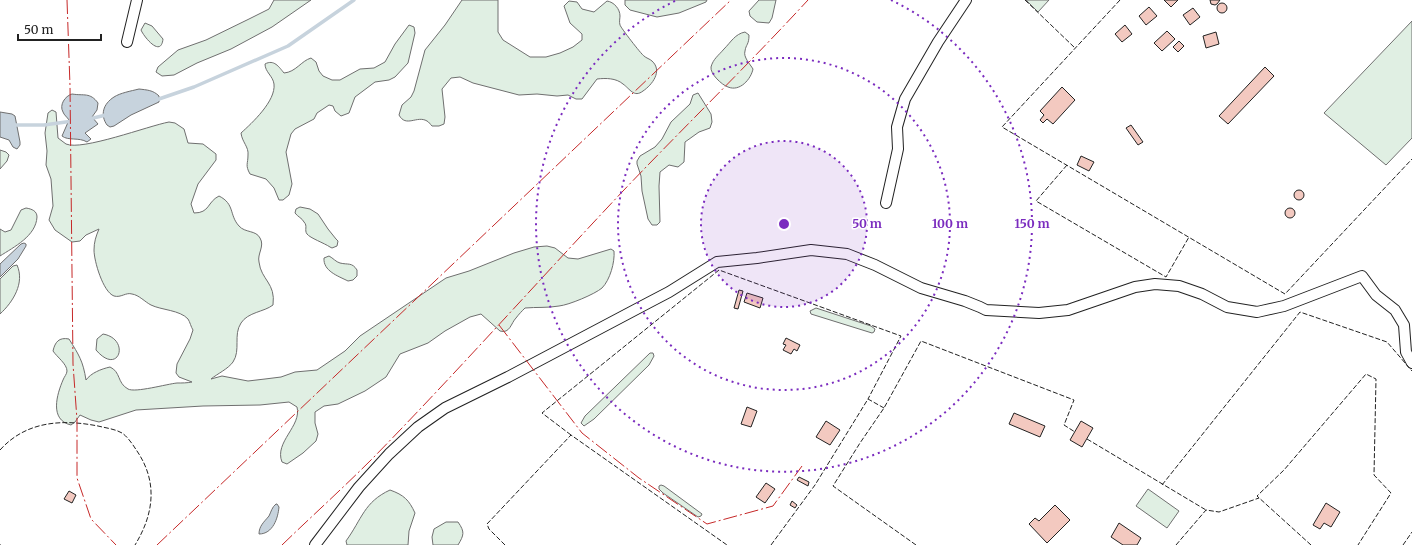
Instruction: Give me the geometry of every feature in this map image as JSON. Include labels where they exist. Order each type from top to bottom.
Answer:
[{"type":"street","points":[[127,42],[137,0]]},
{"type":"street","points":[[886,203],[898,149],[897,127],[905,99],[938,42],[966,0]]},
{"type":"street","points":[[315,545],[354,492],[369,476],[418,427],[444,408],[508,377],[648,304],[717,262],[811,250],[847,254],[875,265],[921,288],[965,301],[986,310],[1039,313],[1068,310],[1135,286],[1155,284],[1179,286],[1202,294],[1227,307],[1257,312],[1284,306],[1362,276],[1376,295],[1394,310],[1404,325],[1406,352],[1412,363]]},
{"type":"green space","points":[[274,0],[311,0],[272,27],[231,49],[197,63],[174,75],[162,76],[156,72],[158,67],[178,50],[206,40],[269,9]]},
{"type":"green space","points":[[462,0],[498,0],[498,32],[503,40],[530,57],[546,57],[560,53],[573,47],[582,40],[582,34],[570,23],[564,6],[569,1],[577,2],[582,9],[594,12],[607,1],[610,2],[618,8],[621,27],[642,54],[651,60],[655,65],[655,78],[653,82],[637,94],[617,81],[597,79],[582,99],[576,99],[568,95],[519,95],[473,83],[460,77],[451,78],[442,89],[445,117],[444,124],[432,126],[428,121],[419,119],[405,121],[399,115],[402,105],[411,97],[414,91],[425,50],[445,25]]},
{"type":"green space","points":[[625,0],[707,0],[706,2],[679,13],[657,17],[630,10],[625,5]]},
{"type":"green space","points":[[759,0],[776,0],[772,18],[769,23],[757,22],[750,16],[749,11]]},
{"type":"green space","points":[[1026,0],[1049,0],[1038,12]]},
{"type":"green space","points":[[1412,21],[1412,138],[1386,165],[1324,113]]},
{"type":"green space","points":[[145,23],[152,26],[163,39],[162,44],[159,47],[152,44],[141,30]]},
{"type":"green space","points":[[409,25],[414,27],[415,33],[408,63],[395,77],[389,80],[375,82],[355,97],[349,113],[341,116],[335,111],[333,106],[329,105],[317,113],[314,119],[295,129],[291,134],[286,152],[292,184],[289,195],[283,200],[279,200],[274,188],[266,179],[250,174],[248,171],[248,152],[241,133],[262,111],[274,91],[274,84],[265,67],[265,64],[271,62],[274,63],[284,73],[292,71],[304,61],[311,58],[316,62],[319,71],[323,76],[332,80],[340,80],[360,69],[374,68],[385,62],[395,44]]},
{"type":"green space","points":[[745,32],[749,35],[749,41],[746,47],[745,56],[753,69],[752,73],[741,86],[737,88],[728,87],[717,79],[712,73],[711,67],[715,59],[733,39]]},
{"type":"green space","points":[[698,93],[711,114],[712,122],[710,128],[699,132],[685,142],[684,162],[678,167],[669,165],[660,172],[660,222],[657,225],[652,225],[648,219],[637,161],[640,156],[655,147],[662,139],[671,122],[690,104],[693,95]]},
{"type":"green space","points":[[52,110],[56,112],[58,138],[66,144],[86,144],[169,122],[175,123],[184,129],[188,143],[203,144],[216,154],[216,160],[198,184],[191,204],[194,213],[199,213],[206,209],[215,198],[219,196],[230,206],[236,222],[241,228],[258,235],[262,244],[259,259],[260,268],[270,286],[273,305],[244,319],[239,328],[236,353],[233,362],[211,379],[222,376],[248,381],[281,377],[295,372],[317,370],[345,351],[360,336],[446,278],[534,247],[547,246],[555,248],[568,258],[578,259],[611,249],[614,251],[613,265],[605,285],[599,290],[569,304],[551,307],[525,308],[506,331],[500,331],[481,314],[470,317],[445,331],[428,343],[400,354],[386,377],[365,391],[338,404],[324,406],[315,412],[315,423],[318,434],[316,441],[303,453],[287,464],[282,462],[282,448],[296,421],[297,414],[297,407],[289,402],[260,405],[203,406],[136,410],[99,422],[80,415],[71,425],[64,422],[60,418],[56,406],[63,379],[67,373],[67,368],[64,363],[53,351],[58,341],[69,339],[80,358],[86,380],[96,372],[110,367],[116,372],[125,387],[132,390],[137,390],[192,382],[179,377],[176,373],[177,364],[193,330],[185,316],[155,307],[135,295],[128,294],[114,296],[106,289],[97,268],[94,255],[95,242],[99,229],[86,235],[80,241],[72,242],[55,230],[49,220],[53,206],[51,179],[46,165],[47,151],[45,133],[48,113]]},
{"type":"green space","points":[[0,150],[9,155],[7,161],[0,169]]},
{"type":"green space","points":[[300,207],[310,209],[318,214],[338,241],[337,246],[332,248],[307,234],[305,224],[295,213],[296,209]]},
{"type":"green space","points":[[26,208],[34,211],[37,215],[36,224],[33,230],[18,245],[0,256],[0,229],[5,232],[11,230],[21,210]]},
{"type":"green space","points":[[329,256],[343,264],[350,264],[353,266],[357,270],[357,276],[353,280],[348,281],[329,270],[324,263],[324,258]]},
{"type":"green space","points":[[17,265],[20,279],[19,285],[13,298],[0,314],[0,279],[13,266]]},
{"type":"green space","points":[[816,308],[871,326],[875,329],[874,332],[872,333],[811,314],[810,311]]},
{"type":"green space","points":[[103,334],[112,337],[117,342],[119,354],[116,358],[111,360],[104,357],[96,350],[97,339]]},
{"type":"green space","points":[[650,353],[653,353],[654,356],[649,365],[594,419],[584,426],[581,423],[585,416]]},
{"type":"green space","points":[[661,485],[702,514],[701,516],[698,517],[663,493],[659,489],[659,486]]},
{"type":"green space","points":[[1148,489],[1179,511],[1167,528],[1136,506]]},
{"type":"green space","points":[[390,490],[406,498],[415,513],[409,531],[408,545],[347,545],[346,541],[364,512],[374,500]]},
{"type":"green space","points":[[446,522],[458,522],[463,531],[460,542],[458,545],[433,545],[432,537],[434,529]]},
{"type":"shaded area","points":[[139,89],[150,91],[159,96],[159,102],[131,115],[114,126],[110,127],[107,125],[103,114],[107,103],[116,96]]},
{"type":"shaded area","points":[[72,94],[92,97],[98,103],[97,110],[92,117],[98,124],[85,133],[91,139],[87,142],[62,136],[69,120],[63,112],[62,104],[67,97]]},
{"type":"shaded area","points":[[0,112],[15,116],[20,142],[17,149],[13,147],[9,140],[0,137]]},
{"type":"shaded area","points":[[24,243],[26,246],[18,259],[0,277],[0,264],[21,244]]},
{"type":"shaded area","points":[[276,504],[279,507],[274,525],[268,531],[259,534],[261,526]]},
{"type":"building","points":[[1164,0],[1178,0],[1171,7]]},
{"type":"building","points":[[1210,0],[1220,0],[1215,5],[1211,4]]},
{"type":"building","points":[[1220,3],[1224,3],[1226,4],[1226,12],[1220,13],[1217,10],[1217,6]]},
{"type":"building","points":[[1149,7],[1157,16],[1146,25],[1139,16]]},
{"type":"building","points":[[1193,8],[1200,17],[1190,25],[1183,15]]},
{"type":"building","points":[[1125,25],[1132,34],[1122,42],[1115,34]]},
{"type":"building","points":[[1167,31],[1175,39],[1162,51],[1154,43]]},
{"type":"building","points":[[1216,32],[1219,44],[1206,48],[1203,36]]},
{"type":"building","points":[[1179,41],[1184,46],[1178,52],[1173,47]]},
{"type":"building","points":[[1265,67],[1274,76],[1228,124],[1219,116]]},
{"type":"building","points":[[1062,87],[1075,100],[1053,124],[1047,119],[1043,123],[1040,120],[1044,115],[1040,111]]},
{"type":"building","points":[[1131,125],[1143,142],[1138,145],[1126,128]]},
{"type":"building","points":[[1081,156],[1094,162],[1089,171],[1077,165]]},
{"type":"building","points":[[1297,190],[1301,190],[1303,191],[1303,199],[1297,200],[1294,197],[1294,193]]},
{"type":"building","points":[[1288,208],[1292,208],[1294,209],[1294,217],[1288,218],[1285,215],[1285,211]]},
{"type":"building","points":[[739,290],[743,291],[738,309],[734,308]]},
{"type":"building","points":[[747,293],[763,298],[760,308],[744,302]]},
{"type":"building","points":[[786,338],[800,345],[797,351],[794,349],[791,354],[783,350],[786,345],[783,344]]},
{"type":"building","points":[[747,407],[757,411],[751,427],[741,424]]},
{"type":"building","points":[[1014,413],[1045,426],[1040,437],[1009,424]]},
{"type":"building","points":[[826,421],[840,430],[830,445],[816,437]]},
{"type":"building","points":[[1081,421],[1093,428],[1082,447],[1070,440]]},
{"type":"building","points":[[799,477],[809,482],[808,486],[797,480]]},
{"type":"building","points":[[766,483],[775,489],[765,503],[756,497]]},
{"type":"building","points":[[69,491],[76,495],[72,503],[64,499]]},
{"type":"building","points":[[792,501],[797,505],[795,508],[790,505]]},
{"type":"building","points":[[1326,503],[1340,512],[1331,527],[1324,523],[1320,529],[1313,525]]},
{"type":"building","points":[[1055,505],[1070,520],[1047,543],[1029,524],[1035,518],[1039,521]]},
{"type":"building","points":[[1119,523],[1141,538],[1137,545],[1123,545],[1111,537]]},
{"type":"waterway","points":[[156,100],[194,87],[288,46],[354,0]]},
{"type":"waterway","points":[[89,119],[106,115]]},
{"type":"waterway","points":[[13,125],[44,125],[73,121]]},
{"type":"fence","points":[[1025,0],[1075,48]]},
{"type":"fence","points":[[1120,0],[1002,127],[1285,294],[1412,159]]},
{"type":"fence","points":[[1067,165],[1036,201],[1166,277],[1189,237]]},
{"type":"fence","points":[[571,435],[542,413],[719,270],[901,336],[868,399]]},
{"type":"fence","points":[[1162,485],[1300,312],[1387,342],[1412,371]]},
{"type":"fence","points":[[916,545],[833,486],[884,408],[921,341],[1074,400],[1064,425],[1075,432]]},
{"type":"fence","points":[[1311,545],[1257,496],[1284,470],[1366,374],[1376,379],[1374,475],[1391,493],[1358,545]]},
{"type":"fence","points":[[771,545],[815,485],[868,399],[884,408]]},
{"type":"fence","points":[[0,450],[10,440],[21,433],[45,424],[85,424],[116,430],[122,433],[132,444],[144,463],[151,486],[150,510],[135,545]]},
{"type":"fence","points":[[505,545],[489,529],[487,524],[571,435],[727,545]]},
{"type":"fence","points":[[1087,439],[1206,510]]},
{"type":"fence","points":[[1176,545],[1206,510],[1219,512],[1259,498]]},
{"type":"fence","points":[[1403,545],[1412,532]]},
{"type":"power","points":[[67,0],[70,86],[73,364],[77,420],[77,478],[91,519],[116,545]]},
{"type":"power","points":[[157,545],[731,0]]},
{"type":"power","points":[[282,545],[362,469],[405,425],[623,191],[808,0]]},
{"type":"power","points":[[499,325],[582,433],[639,478],[707,524],[773,506],[802,466]]}]
